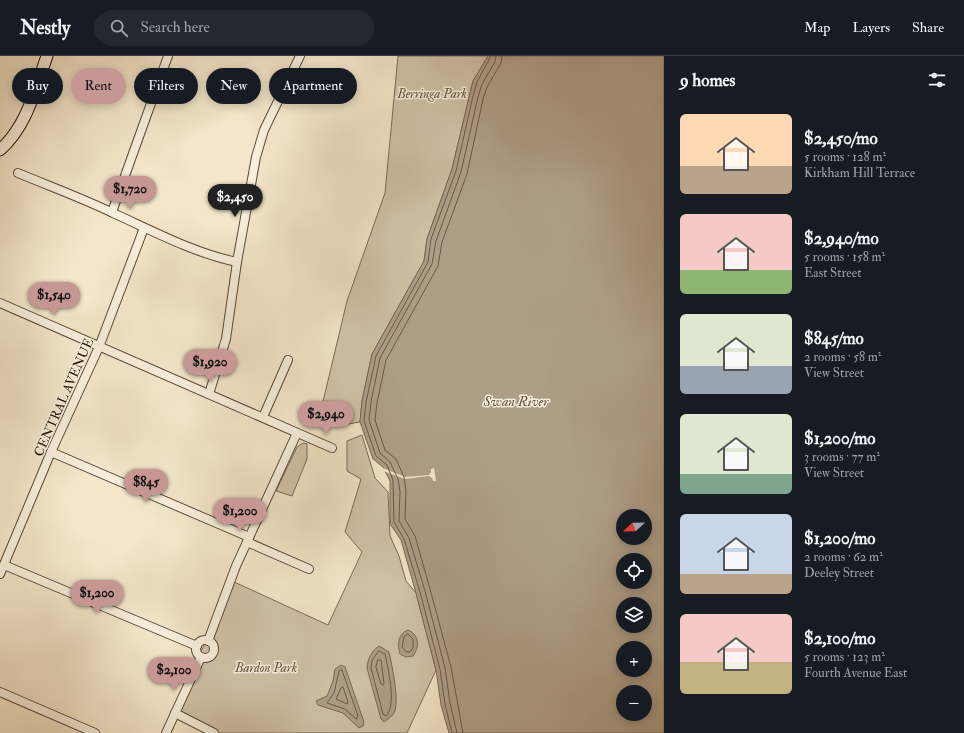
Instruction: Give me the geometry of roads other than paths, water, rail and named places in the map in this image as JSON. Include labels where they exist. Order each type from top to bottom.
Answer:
[{"type":"street","points":[[0,150],[15,136],[22,123],[47,56]]},
{"type":"street","points":[[112,212],[168,56]]},
{"type":"street","points":[[209,394],[226,339],[237,262],[256,156],[264,130],[300,56]]},
{"type":"street","points":[[18,173],[112,212],[144,228],[218,258],[237,262]]},
{"type":"street","name":"CENTRAL AVENUE","points":[[0,574],[51,452],[99,347],[144,228]]},
{"type":"street","points":[[0,303],[332,448]]},
{"type":"street","points":[[263,417],[288,360]]},
{"type":"street","points":[[208,641],[248,539],[297,433]]},
{"type":"street","points":[[51,452],[248,539],[310,569]]},
{"type":"street","points":[[4,565],[197,646]]},
{"type":"street","points":[[197,646],[202,641],[208,641],[212,644],[214,652],[208,657],[201,657]]},
{"type":"street","points":[[197,646],[197,651],[201,657]]},
{"type":"street","points":[[166,733],[201,657]]},
{"type":"street","points":[[0,692],[95,733]]},
{"type":"street","points":[[175,713],[214,733]]},
{"type":"water","name":"Swan River","points":[[488,56],[664,56],[664,733],[449,733],[441,705],[436,670],[416,593],[401,540],[390,524],[390,481],[383,467],[373,459],[360,422],[362,401],[372,354],[424,261],[427,239],[452,169],[473,81]]},
{"type":"water","points":[[408,630],[412,632],[416,638],[417,648],[413,656],[406,657],[400,654],[399,640],[402,634]]},
{"type":"water","points":[[379,646],[389,652],[396,690],[395,711],[392,716],[384,722],[381,719],[367,668],[370,656]]},
{"type":"water","points":[[341,665],[345,667],[364,722],[363,726],[359,728],[343,713],[318,705],[316,701],[327,696],[333,681],[335,669]]},
{"type":"park label","name":"Berringa Park","points":[[432,93]]},
{"type":"park label","name":"Bardon Park","points":[[266,667]]}]
